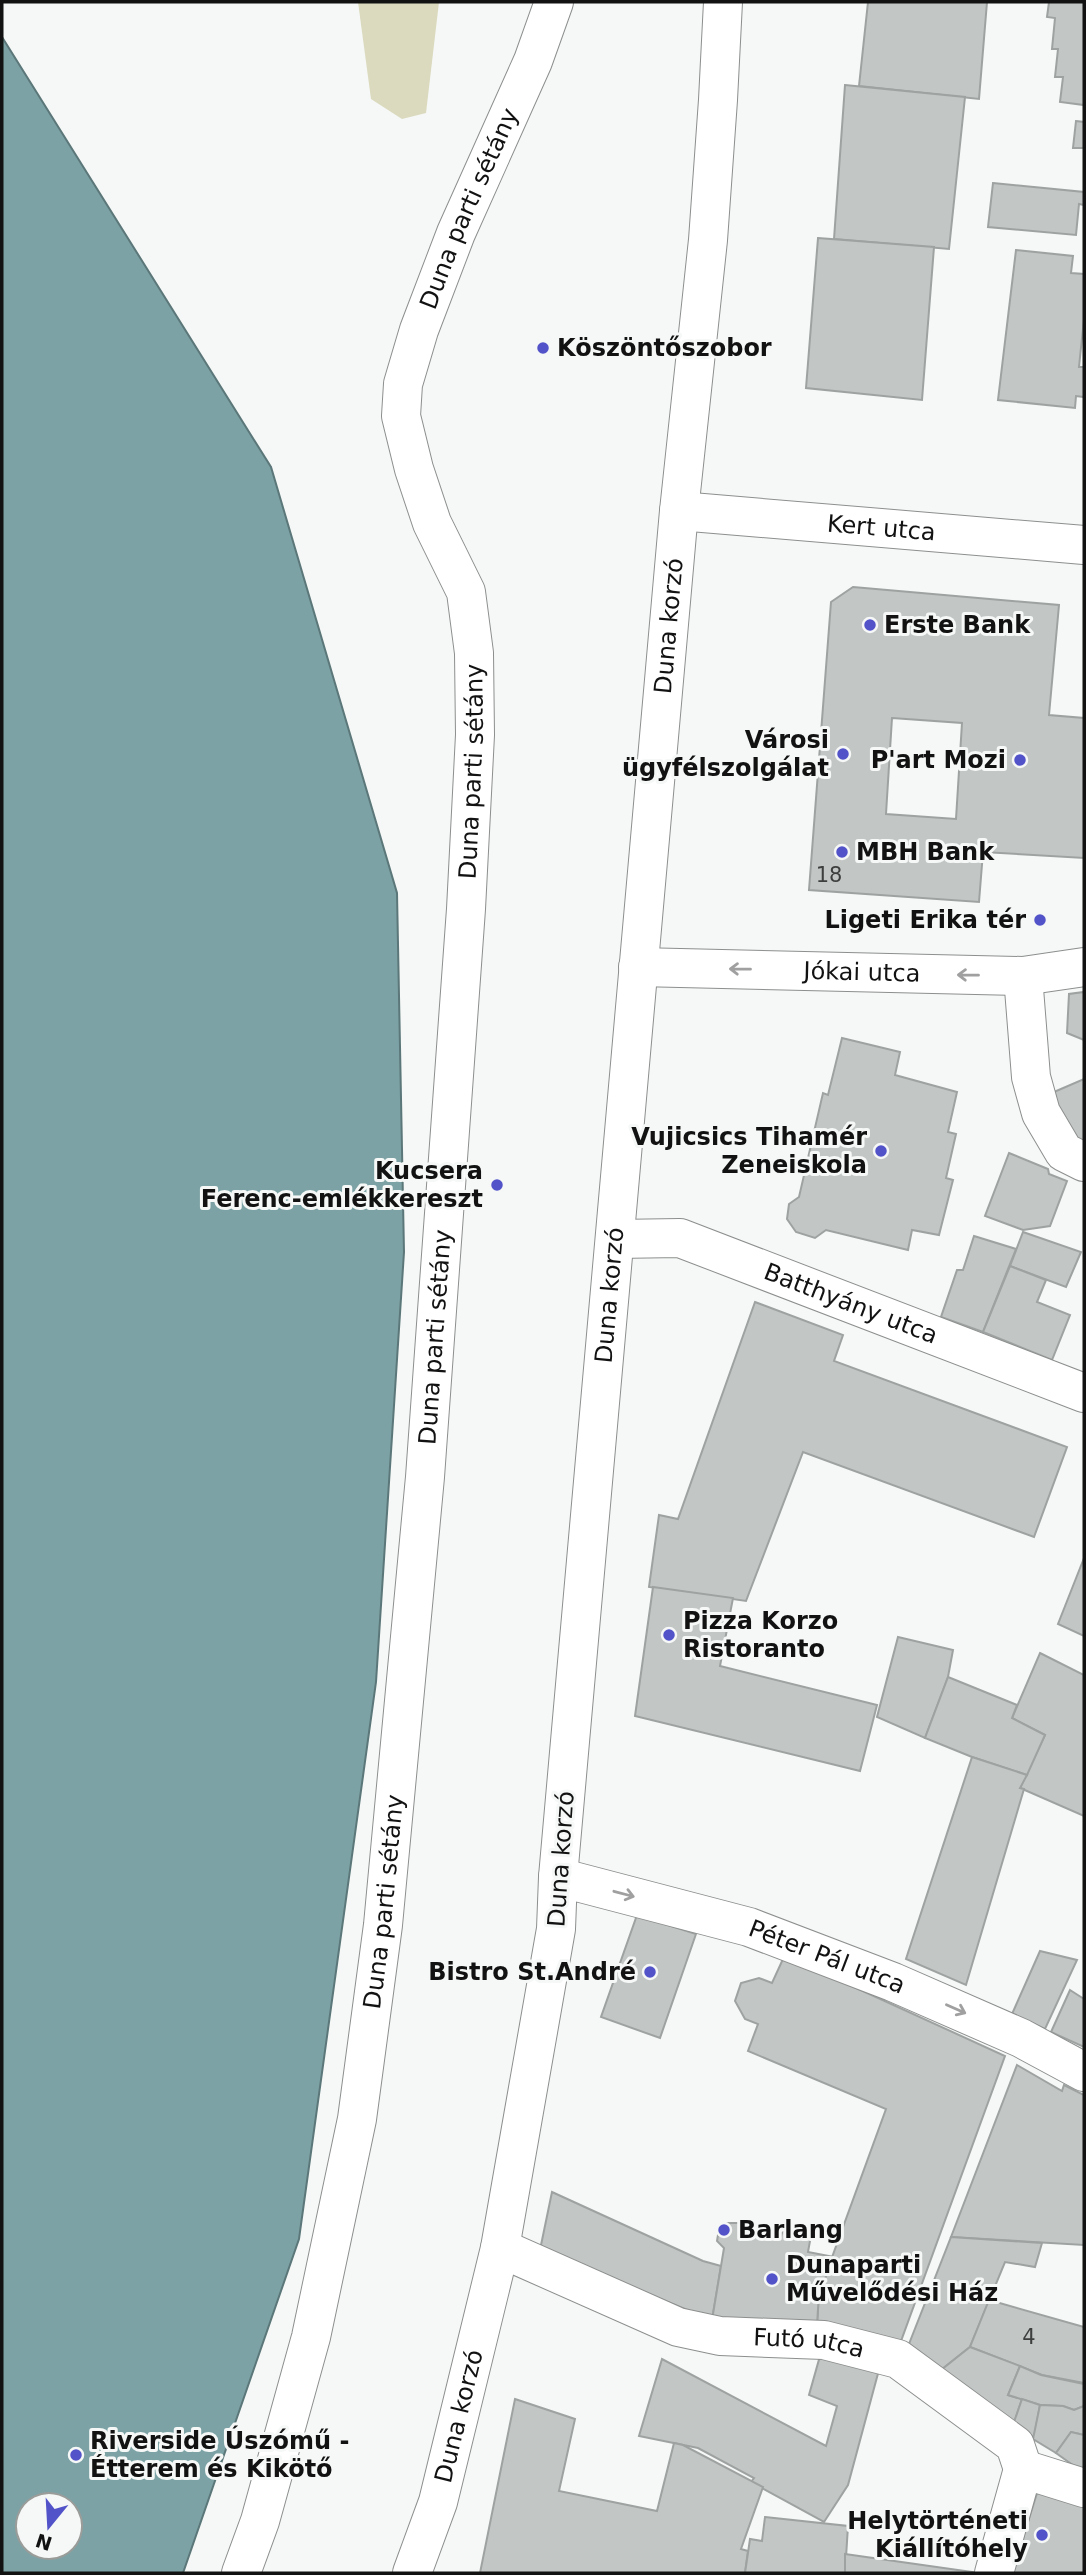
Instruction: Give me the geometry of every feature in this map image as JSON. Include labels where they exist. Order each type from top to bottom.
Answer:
[{"type":"street","name":"Duna parti sétány","points":[[241,2573],[260,2521],[310,2337],[357,2119],[383,1924],[425,1477],[466,909],[475,735],[474,653],[466,592],[432,523],[414,469],[401,416],[403,384],[419,330],[457,233],[533,61],[554,2]]},
{"type":"street","name":"Duna korzó","points":[[412,2573],[438,2502],[500,2248],[556,1929],[558,1877],[679,511],[708,240],[723,2]]},
{"type":"street","name":"Kert utca","points":[[679,511],[1084,545]]},
{"type":"street","name":"Jókai utca","points":[[638,967],[1023,976],[1084,967]]},
{"type":"street","points":[[1023,976],[1031,1077],[1041,1113],[1064,1152],[1084,1162]]},
{"type":"street","name":"Batthyány utca","points":[[615,1239],[680,1238],[1084,1393]]},
{"type":"street","name":"Péter Pál utca","points":[[558,1877],[749,1927],[893,1982],[1021,2038],[1084,2071]]},
{"type":"street","name":"Futó utca","points":[[500,2248],[678,2327],[720,2336],[824,2340],[898,2359],[1015,2445],[1023,2469]]},
{"type":"street","points":[[994,2573],[1023,2469],[1084,2488]]},
{"type":"green space","points":[[358,2],[439,2],[426,113],[402,119],[371,99]]},
{"type":"water","points":[[2,37],[271,467],[397,893],[404,1252],[376,1682],[299,2239],[183,2573],[2,2573]]},
{"type":"building","points":[[868,2],[987,2],[979,99],[859,86]]},
{"type":"building","points":[[1049,2],[1084,2],[1084,105],[1060,102],[1063,77],[1055,77],[1058,49],[1052,49],[1055,18],[1047,17]]},
{"type":"building","points":[[845,85],[965,97],[949,249],[834,239]]},
{"type":"building","points":[[1076,121],[1084,122],[1084,148],[1073,148]]},
{"type":"building","points":[[993,183],[1084,192],[1084,205],[1079,204],[1076,235],[988,227]]},
{"type":"building","points":[[818,238],[934,247],[922,400],[806,388]]},
{"type":"building","points":[[1016,250],[1073,256],[1071,273],[1084,274],[1084,319],[1079,367],[1084,367],[1084,397],[1076,396],[1075,408],[998,400]]},
{"type":"building","points":[[853,587],[1059,605],[1049,715],[1084,718],[1084,858],[983,852],[979,902],[809,890],[831,602]],"holes":[[[892,718],[962,723],[956,819],[886,814]]]},
{"type":"building","points":[[1084,992],[1084,1040],[1067,1033],[1069,994]]},
{"type":"building","name":"Vujicsics Tihamér Zeneiskola","points":[[842,1038],[900,1052],[895,1075],[957,1092],[948,1132],[956,1134],[946,1178],[953,1180],[939,1235],[912,1230],[908,1250],[826,1230],[815,1238],[796,1232],[787,1219],[789,1204],[799,1197],[823,1093],[828,1095]]},
{"type":"building","points":[[1084,1079],[1084,1147],[1047,1095]]},
{"type":"building","points":[[1009,1153],[1048,1169],[1049,1174],[1067,1181],[1050,1226],[1023,1230],[985,1216]]},
{"type":"building","points":[[1023,1232],[1081,1252],[1066,1287],[1010,1266]]},
{"type":"building","points":[[974,1236],[1016,1249],[983,1332],[941,1317],[957,1270],[963,1270]]},
{"type":"building","points":[[1010,1266],[1046,1280],[1037,1302],[1070,1315],[1052,1360],[983,1332]]},
{"type":"building","points":[[755,1302],[843,1335],[834,1361],[1067,1447],[1034,1537],[803,1452],[746,1601],[649,1587],[659,1515],[678,1519]]},
{"type":"building","points":[[1084,1558],[1084,1636],[1058,1624]]},
{"type":"building","points":[[653,1587],[733,1598],[720,1666],[877,1705],[860,1771],[635,1716]]},
{"type":"building","points":[[898,1637],[953,1650],[948,1677],[925,1738],[877,1717]]},
{"type":"building","points":[[1040,1653],[1084,1675],[1084,1816],[1020,1788],[1045,1735],[1012,1718]]},
{"type":"building","points":[[948,1677],[1017,1705],[1012,1718],[1045,1735],[1027,1775],[925,1738]]},
{"type":"building","points":[[972,1757],[1027,1775],[1020,1788],[1024,1789],[966,1985],[906,1959]]},
{"type":"building","points":[[637,1915],[696,1934],[660,2038],[601,2017]]},
{"type":"building","points":[[1040,1951],[1077,1960],[1045,2029],[1012,2014]]},
{"type":"building","points":[[783,1959],[819,1971],[1005,2056],[901,2341],[817,2325],[819,2293],[886,2109],[748,2051],[758,2024],[745,2019],[735,2001],[741,1983],[759,1978],[772,1983]]},
{"type":"building","points":[[1070,1990],[1084,1999],[1084,2047],[1051,2032]]},
{"type":"building","points":[[1017,2065],[1062,2091],[1064,2085],[1084,2095],[1084,2245],[951,2237]]},
{"type":"building","points":[[552,2192],[703,2261],[721,2266],[712,2320],[540,2250]]},
{"type":"building","name":"Dunaparti Művelődési Ház","points":[[727,2223],[740,2223],[745,2231],[781,2236],[791,2228],[802,2230],[810,2241],[808,2252],[834,2257],[819,2293],[817,2325],[712,2320],[724,2248],[717,2241],[719,2229]]},
{"type":"building","points":[[951,2237],[1042,2243],[1035,2267],[1005,2262],[970,2347],[941,2370],[907,2349]]},
{"type":"building","points":[[989,2300],[1084,2327],[1084,2383],[1042,2375],[970,2347]]},
{"type":"building","points":[[970,2347],[1020,2366],[1008,2395],[1022,2399],[1012,2429],[941,2370]]},
{"type":"building","points":[[820,2356],[880,2366],[848,2485],[824,2522],[751,2482],[754,2478],[698,2448],[639,2436],[662,2359],[826,2446],[837,2406],[809,2395]]},
{"type":"building","points":[[1020,2366],[1041,2375],[1084,2384],[1084,2406],[1074,2410],[1063,2406],[1040,2405],[1008,2395]]},
{"type":"building","points":[[515,2399],[575,2419],[559,2491],[657,2511],[674,2443],[683,2445],[763,2487],[741,2549],[748,2551],[745,2573],[480,2573]]},
{"type":"building","points":[[1022,2399],[1040,2405],[1034,2437],[1013,2425]]},
{"type":"building","points":[[1040,2405],[1063,2406],[1074,2410],[1084,2406],[1084,2435],[1071,2432],[1056,2453],[1033,2439]]},
{"type":"building","points":[[1071,2432],[1084,2435],[1084,2473],[1056,2453]]},
{"type":"building","points":[[1038,2490],[1084,2498],[1084,2573],[1012,2573]]},
{"type":"building","points":[[765,2517],[848,2526],[845,2573],[745,2573],[750,2539],[762,2541]]},
{"type":"building","points":[[845,2554],[979,2573],[845,2573]]},
{"type":"place","name":"Köszöntőszobor","points":[[543,348]]},
{"type":"place","name":"Erste Bank","points":[[870,625]]},
{"type":"place","name":"Városi ügyfélszolgálat","points":[[843,754]]},
{"type":"place","name":"P'art Mozi","points":[[1020,760]]},
{"type":"place","name":"MBH Bank","points":[[842,852]]},
{"type":"place","name":"Ligeti Erika tér","points":[[1040,920]]},
{"type":"place","name":"Vujicsics Tihamér Zeneiskola","points":[[881,1151]]},
{"type":"place","name":"Kucsera Ferenc-emlékkereszt","points":[[497,1185]]},
{"type":"place","name":"Pizza Korzo Ristoranto","points":[[669,1635]]},
{"type":"place","name":"Bistro St.André","points":[[650,1972]]},
{"type":"place","name":"Barlang","points":[[724,2230]]},
{"type":"place","name":"Dunaparti Művelődési Ház","points":[[772,2279]]},
{"type":"place","name":"Riverside Úszómű - Étterem és Kikötő","points":[[76,2455]]},
{"type":"place","name":"Helytörténeti Kiállítóhely","points":[[1042,2535]]}]
